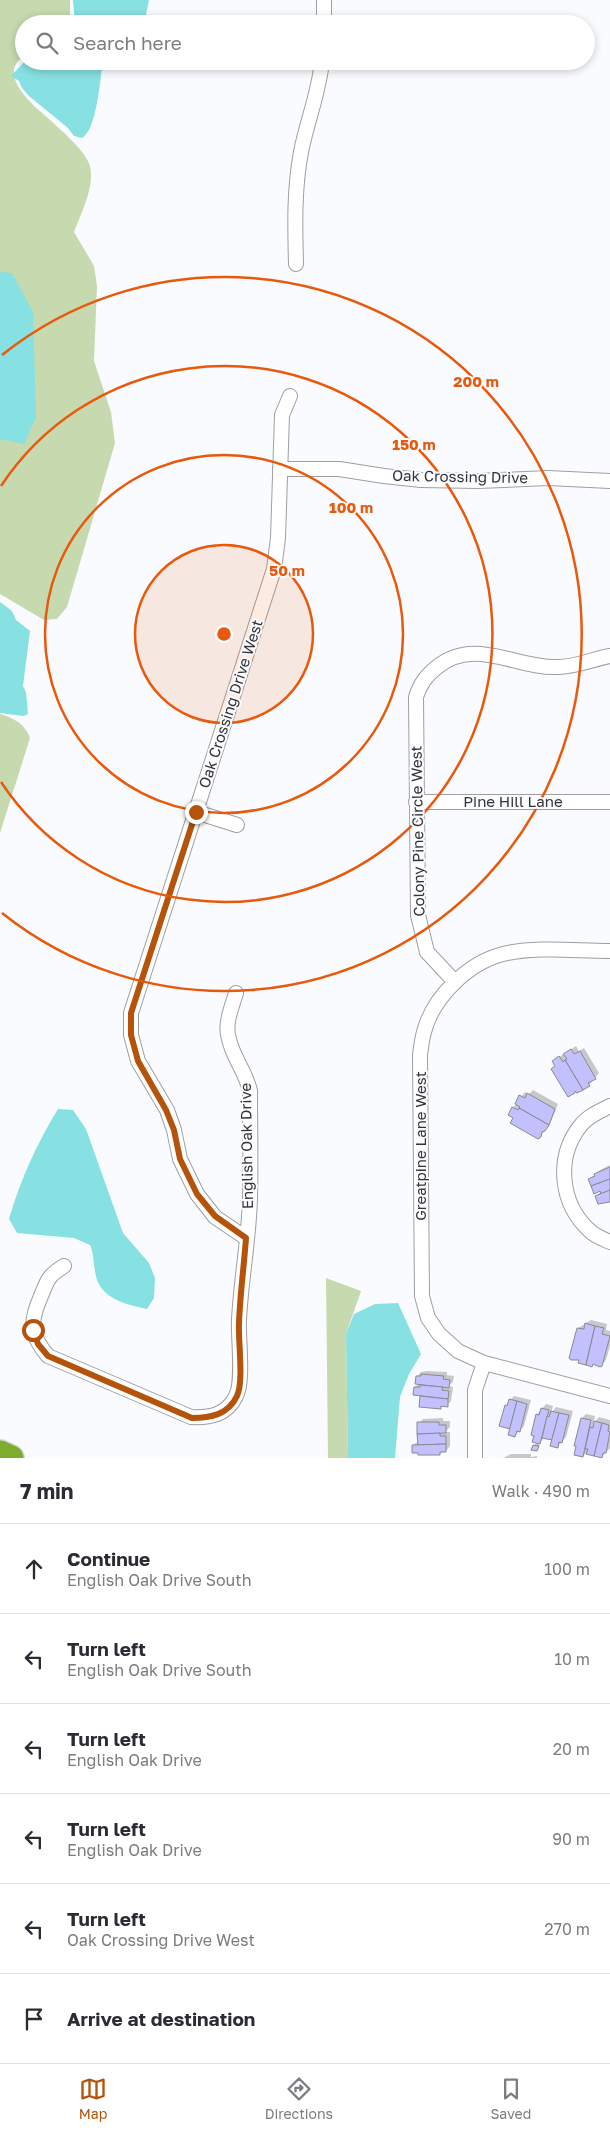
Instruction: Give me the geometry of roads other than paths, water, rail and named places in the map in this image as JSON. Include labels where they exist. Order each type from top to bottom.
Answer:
[{"type":"highway","points":[[0,1453],[11,1458]]},
{"type":"street","points":[[324,0],[324,15]]},
{"type":"street","points":[[296,264],[297,178],[302,150],[320,82],[321,70]]},
{"type":"street","name":"Oak Crossing Drive West","points":[[246,1238],[215,1216],[197,1194],[180,1159],[174,1130],[166,1110],[138,1061],[131,1035],[131,1013],[274,569],[278,538],[282,415],[290,396]]},
{"type":"street","name":"Oak Crossing Drive","points":[[280,469],[339,469],[420,480],[478,481],[548,478],[610,481]]},
{"type":"street","name":"Colony Pine Circle West","points":[[455,982],[427,952],[420,931],[418,915],[416,697],[420,684],[430,672],[443,662],[460,655],[475,653],[492,654],[540,666],[558,668],[574,666],[610,656]]},
{"type":"street","name":"Pine Hill Lane","points":[[416,802],[610,802]]},
{"type":"street","points":[[196,812],[237,825]]},
{"type":"street","name":"Greatpine Lane West","points":[[484,1363],[458,1351],[439,1334],[428,1318],[422,1296],[420,1055],[424,1031],[433,1009],[455,982],[476,966],[502,955],[529,950],[610,951]]},
{"type":"street","name":"English Oak Drive","points":[[64,1266],[50,1275],[33,1313],[35,1337],[48,1356],[192,1418],[216,1416],[228,1408],[237,1395],[239,1382],[239,1322],[250,1199],[250,1091],[247,1077],[228,1039],[228,1023],[236,993]]},
{"type":"street","points":[[610,1106],[597,1112],[582,1124],[570,1142],[565,1161],[564,1181],[567,1198],[576,1216],[591,1232],[610,1242]]},
{"type":"street","points":[[475,1458],[475,1390],[484,1363],[610,1396]]},
{"type":"water","points":[[73,0],[149,0],[146,15],[74,15]]},
{"type":"water","points":[[17,70],[102,70],[94,115],[87,133],[82,138],[74,136],[68,128],[29,96],[19,81],[11,76]]},
{"type":"water","points":[[0,272],[12,273],[33,312],[36,417],[24,444],[0,439]]},
{"type":"water","points":[[0,602],[12,611],[16,620],[30,631],[23,686],[26,692],[28,714],[23,716],[0,713]]},
{"type":"water","points":[[58,1109],[73,1110],[86,1129],[123,1233],[149,1263],[155,1278],[154,1298],[147,1309],[121,1302],[101,1288],[97,1280],[90,1245],[74,1238],[17,1233],[9,1219],[30,1162]]},
{"type":"water","points":[[398,1303],[421,1354],[409,1374],[400,1397],[395,1458],[348,1458],[346,1334],[354,1314],[375,1304]]}]
